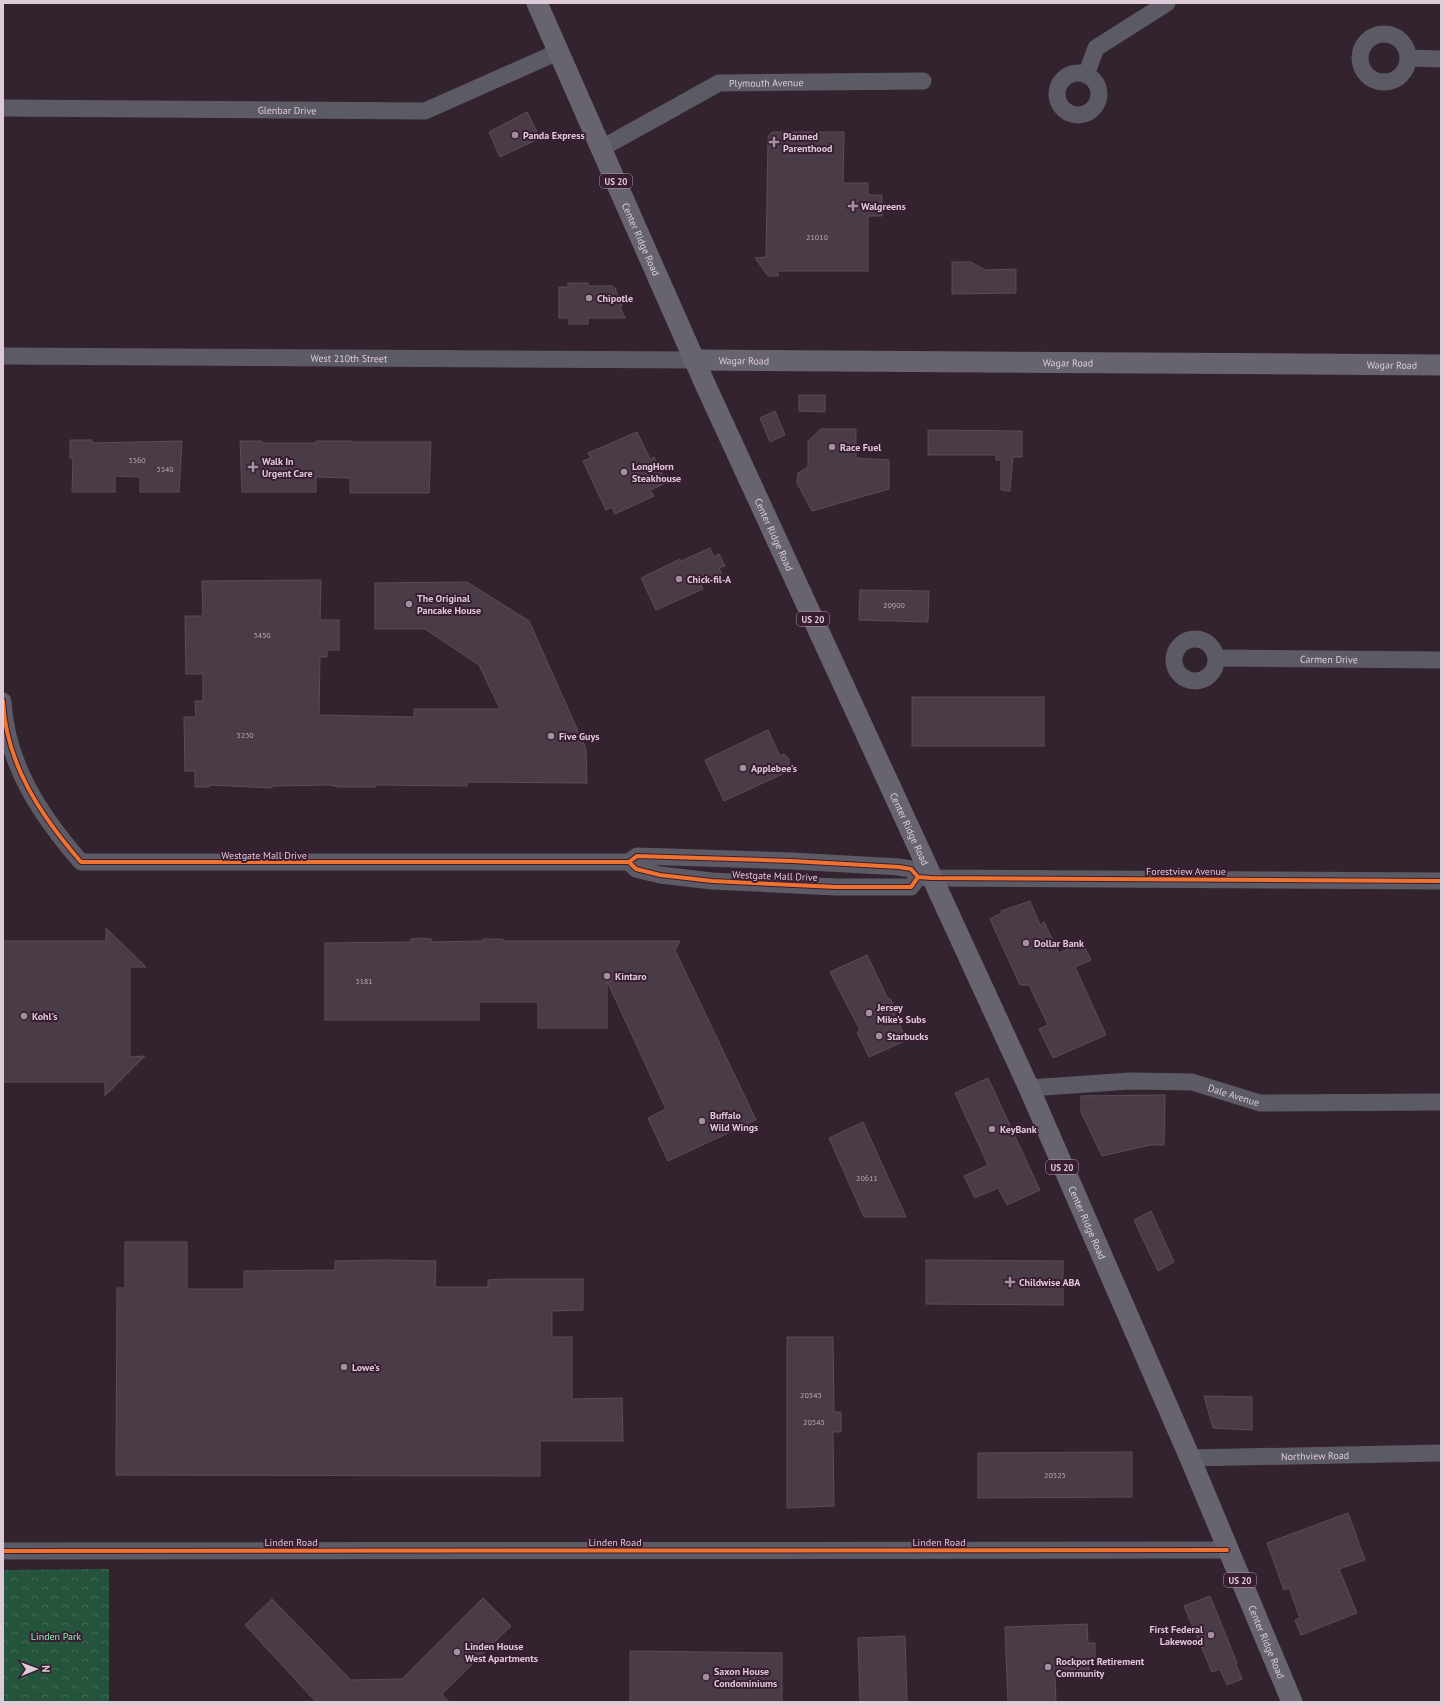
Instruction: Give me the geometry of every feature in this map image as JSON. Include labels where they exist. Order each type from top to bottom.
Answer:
[{"type":"main road","name":"Center Ridge Road","points":[[537,3],[694,360],[925,877],[1029,1088],[1190,1458],[1227,1550],[1292,1702]]},
{"type":"main road","name":"Wagar Road","points":[[694,360],[1441,365]]},
{"type":"street","points":[[1086,75],[1096,48],[1167,3]]},
{"type":"street","name":"Glenbar Drive","points":[[3,108],[425,111],[558,52]]},
{"type":"street","points":[[1408,58],[1441,59]]},
{"type":"street","name":"Plymouth Avenue","points":[[602,148],[719,83],[923,81]]},
{"type":"street","name":"West 210th Street","points":[[3,356],[694,360]]},
{"type":"street","name":"Carmen Drive","points":[[1216,658],[1441,660]]},
{"type":"street","name":"Westgate Mall Drive","points":[[3,701],[9,738],[24,782],[46,818],[81,862],[629,862],[637,856],[792,860],[899,867],[910,869],[925,877],[911,887],[836,887],[728,882],[660,875],[636,869],[629,862]]},
{"type":"street","name":"Forestview Avenue","points":[[925,877],[1441,881]]},
{"type":"street","name":"Dale Avenue","points":[[1029,1088],[1130,1081],[1192,1082],[1260,1102],[1441,1102]]},
{"type":"street","name":"Northview Road","points":[[1190,1458],[1441,1454]]},
{"type":"street","name":"Linden Road","points":[[3,1551],[1227,1550]]},
{"type":"green space","name":"Linden Park","points":[[109,1569],[109,1702],[3,1702],[3,1570]]},
{"type":"building","name":"Panda Express","points":[[527,112],[540,138],[500,157],[489,132]]},
{"type":"building","name":"Walgreens","points":[[772,132],[844,132],[843,183],[868,183],[868,195],[882,195],[882,216],[868,216],[868,271],[778,271],[778,276],[768,276],[755,258],[766,257],[768,137]]},
{"type":"building","points":[[952,262],[971,262],[985,270],[1016,269],[1016,293],[952,294]]},
{"type":"building","name":"Chipotle","points":[[568,283],[588,283],[588,286],[612,286],[615,288],[622,306],[620,307],[625,318],[588,318],[588,324],[569,324],[569,318],[559,318],[559,287],[568,287]]},
{"type":"building","points":[[799,395],[825,395],[825,412],[799,411]]},
{"type":"building","points":[[775,411],[785,435],[770,442],[760,418]]},
{"type":"building","points":[[821,429],[856,429],[856,458],[889,460],[889,489],[812,511],[797,483],[798,473],[808,467],[808,441]]},
{"type":"building","points":[[928,430],[1022,431],[1022,457],[1013,457],[1010,491],[1001,490],[1001,460],[996,460],[996,455],[928,455]]},
{"type":"building","name":"LongHorn Steakhouse","points":[[637,432],[650,459],[654,457],[666,483],[650,490],[654,496],[615,514],[612,507],[606,510],[583,461],[591,458],[588,453]]},
{"type":"building","points":[[70,440],[92,440],[92,443],[182,441],[179,492],[140,492],[140,477],[115,476],[115,492],[72,492],[73,458],[70,458]]},
{"type":"building","points":[[240,441],[262,441],[262,443],[316,443],[316,441],[431,442],[429,493],[350,493],[350,478],[316,477],[316,492],[242,492]]},
{"type":"building","points":[[710,548],[714,557],[719,554],[725,566],[719,568],[722,575],[701,585],[703,589],[656,610],[641,578],[680,559],[681,561]]},
{"type":"building","points":[[321,580],[320,620],[339,620],[339,650],[327,650],[327,657],[320,657],[319,715],[414,717],[414,709],[500,709],[479,665],[425,629],[375,629],[375,583],[467,582],[529,621],[586,749],[587,783],[467,782],[467,786],[378,785],[375,787],[339,787],[330,785],[272,786],[272,788],[209,785],[209,787],[195,787],[195,771],[185,771],[184,717],[196,717],[195,701],[203,701],[203,674],[186,674],[185,616],[203,616],[202,581]]},
{"type":"building","points":[[860,590],[929,591],[928,622],[859,620]]},
{"type":"building","points":[[912,697],[1044,697],[1044,746],[912,746]]},
{"type":"building","points":[[768,730],[780,756],[784,754],[789,759],[789,771],[724,801],[705,760]]},
{"type":"building","points":[[1030,901],[1040,925],[1044,922],[1059,953],[1082,942],[1091,960],[1075,967],[1106,1035],[1053,1058],[1039,1029],[1048,1025],[1029,985],[1020,985],[990,919],[1002,913],[1001,911]]},
{"type":"building","points":[[106,928],[146,967],[130,967],[130,1057],[145,1056],[105,1096],[105,1082],[3,1082],[3,941],[106,941]]},
{"type":"building","points":[[411,939],[431,939],[431,942],[483,941],[483,939],[503,939],[503,941],[680,941],[675,950],[756,1120],[668,1161],[648,1118],[666,1109],[607,981],[607,1028],[538,1028],[538,1002],[479,1002],[479,1020],[325,1020],[325,943],[411,942]]},
{"type":"building","points":[[867,955],[888,999],[890,998],[896,1013],[894,1014],[907,1040],[869,1057],[857,1032],[860,1030],[830,972]]},
{"type":"building","name":"KeyBank","points":[[988,1078],[1040,1190],[1007,1205],[998,1188],[975,1198],[964,1176],[988,1165],[955,1093]]},
{"type":"building","points":[[1165,1095],[1164,1145],[1150,1145],[1102,1156],[1081,1112],[1081,1096]]},
{"type":"building","points":[[863,1122],[906,1217],[864,1217],[829,1138]]},
{"type":"building","points":[[1151,1211],[1174,1262],[1158,1271],[1134,1220]]},
{"type":"building","name":"Lowe's","points":[[125,1242],[187,1242],[187,1289],[244,1289],[244,1271],[335,1270],[335,1261],[436,1261],[435,1287],[488,1287],[488,1280],[504,1279],[583,1279],[583,1310],[552,1311],[552,1337],[572,1337],[572,1399],[622,1398],[623,1441],[540,1441],[540,1476],[116,1475],[117,1288],[125,1288]]},
{"type":"building","points":[[926,1260],[1063,1261],[1063,1305],[926,1304]]},
{"type":"building","points":[[787,1337],[833,1337],[834,1412],[841,1412],[841,1432],[833,1432],[834,1506],[787,1508]]},
{"type":"building","points":[[1204,1396],[1252,1397],[1252,1430],[1213,1428]]},
{"type":"building","points":[[1132,1452],[1132,1497],[978,1498],[978,1453]]},
{"type":"building","points":[[1348,1513],[1365,1560],[1339,1569],[1357,1613],[1301,1635],[1295,1620],[1300,1618],[1289,1588],[1284,1590],[1267,1543]]},
{"type":"building","name":"First Federal Lakewood","points":[[1210,1596],[1242,1679],[1227,1685],[1220,1669],[1212,1672],[1184,1606]]},
{"type":"building","name":"Linden House West Apartments","points":[[483,1598],[511,1626],[442,1694],[449,1702],[316,1702],[245,1625],[272,1599],[351,1680],[402,1679]]},
{"type":"building","name":"Rockport Retirement Community","points":[[1087,1624],[1088,1643],[1095,1643],[1095,1660],[1089,1661],[1089,1674],[1055,1676],[1056,1702],[1008,1702],[1005,1627]]},
{"type":"building","points":[[905,1636],[907,1702],[860,1702],[858,1638]]},
{"type":"building","name":"Saxon House Condominiums","points":[[630,1651],[782,1653],[782,1702],[630,1702]]},
{"type":"cycle path","points":[[3,701],[11,746],[18,767],[28,788],[52,826],[81,862],[629,862]]},
{"type":"cycle path","points":[[918,877],[911,887],[836,887],[712,881],[660,875],[636,869],[629,862],[637,856],[792,861],[899,867],[911,869],[918,877],[931,878],[1441,881]]},
{"type":"cycle path","points":[[3,1551],[1227,1550]]},
{"type":"place","name":"Panda Express","points":[[515,135]]},
{"type":"place","name":"Planned Parenthood","points":[[774,142]]},
{"type":"place","name":"Walgreens","points":[[853,206]]},
{"type":"place","name":"Chipotle","points":[[589,298]]},
{"type":"place","name":"Race Fuel","points":[[832,447]]},
{"type":"place","name":"Walk In Urgent Care","points":[[253,467]]},
{"type":"place","name":"LongHorn Steakhouse","points":[[624,472]]},
{"type":"place","name":"Chick-fil-A","points":[[679,579]]},
{"type":"place","name":"The Original Pancake House","points":[[409,604]]},
{"type":"place","name":"Five Guys","points":[[551,736]]},
{"type":"place","name":"Applebee's","points":[[743,768]]},
{"type":"place","name":"Dollar Bank","points":[[1026,943]]},
{"type":"place","name":"Kintaro","points":[[607,976]]},
{"type":"place","name":"Jersey Mike's Subs","points":[[869,1013]]},
{"type":"place","name":"Kohl's","points":[[24,1016]]},
{"type":"place","name":"Starbucks","points":[[879,1036]]},
{"type":"place","name":"Buffalo Wild Wings","points":[[702,1121]]},
{"type":"place","name":"KeyBank","points":[[992,1129]]},
{"type":"place","name":"Childwise ABA","points":[[1010,1282]]},
{"type":"place","name":"Lowe's","points":[[344,1367]]},
{"type":"place","name":"First Federal Lakewood","points":[[1211,1635]]},
{"type":"place","name":"Linden House West Apartments","points":[[457,1652]]},
{"type":"place","name":"Rockport Retirement Community","points":[[1048,1667]]},
{"type":"place","name":"Saxon House Condominiums","points":[[706,1677]]}]
